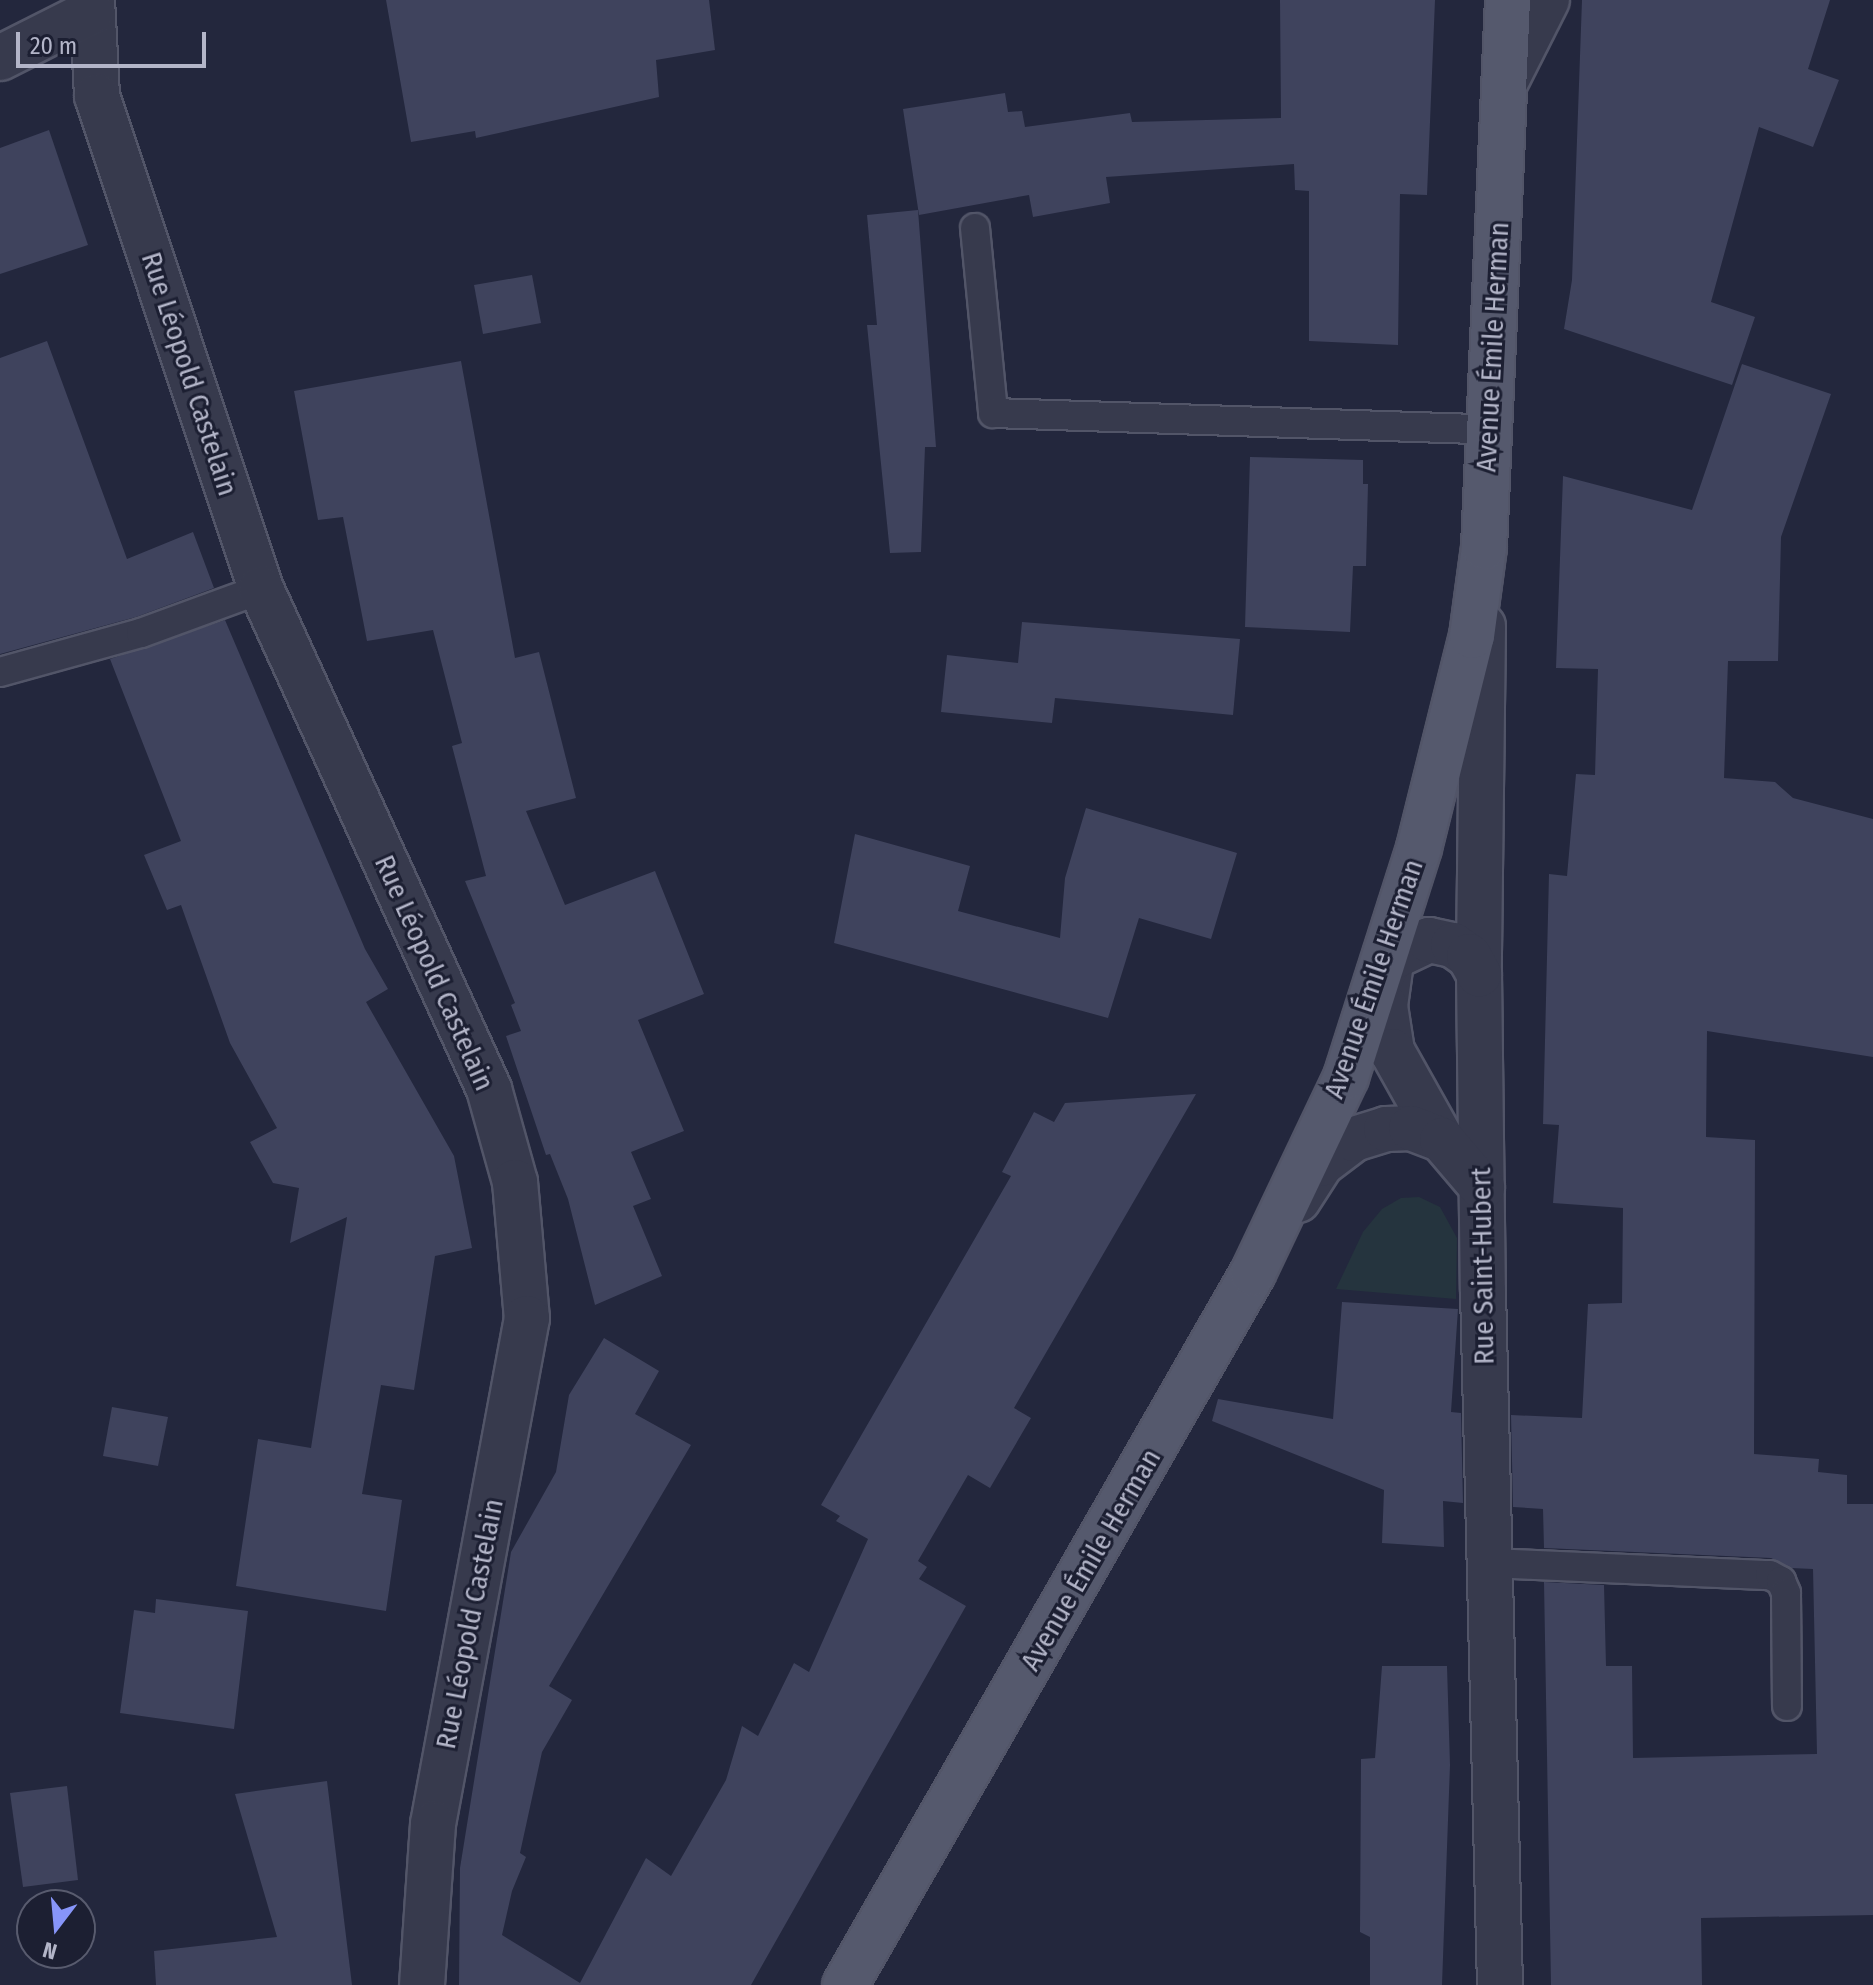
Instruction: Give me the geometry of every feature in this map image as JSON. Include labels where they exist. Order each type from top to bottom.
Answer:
[{"type":"main road","name":"Avenue Émile Herman","points":[[845,1985],[1253,1273],[1346,1077],[1383,974],[1464,680],[1484,547],[1508,0]]},
{"type":"street","points":[[1506,81],[1547,0]]},
{"type":"street","points":[[0,58],[92,6]]},
{"type":"street","name":"Rue Léopold Castelain","points":[[92,6],[97,96],[261,589],[489,1089],[515,1182],[527,1318],[433,1824],[422,1985]]},
{"type":"street","name":"Rue Saint-Hubert","points":[[1484,547],[1479,974],[1500,1985]]},
{"type":"street","points":[[1479,974],[1469,956],[1453,945],[1429,940],[1383,974],[1392,1051],[1442,1140],[1482,1187]]},
{"type":"street","points":[[1253,1273],[1321,1164],[1354,1139],[1411,1128],[1442,1140]]},
{"type":"lane","points":[[975,228],[993,413],[1488,429]]},
{"type":"lane","points":[[0,672],[141,633],[261,589]]},
{"type":"lane","points":[[1490,1563],[1770,1575],[1781,1581],[1786,1593],[1787,1706]]},
{"type":"shaded area","points":[[1419,1197],[1440,1207],[1457,1238],[1456,1299],[1336,1289],[1363,1232],[1382,1209],[1401,1198]]},
{"type":"building","points":[[386,0],[709,0],[715,50],[656,60],[659,97],[476,138],[475,131],[411,142]]},
{"type":"building","points":[[1280,0],[1435,0],[1427,195],[1400,194],[1398,345],[1309,341],[1309,191],[1295,190],[1294,164],[1106,177],[1110,203],[1033,217],[1029,195],[919,215],[903,109],[1005,93],[1008,112],[1022,111],[1025,127],[1130,113],[1132,122],[1281,118]]},
{"type":"building","points":[[1582,0],[1830,0],[1808,69],[1839,80],[1813,147],[1759,127],[1711,302],[1755,317],[1732,385],[1564,329],[1572,280]]},
{"type":"building","points":[[49,130],[88,245],[0,274],[0,148]]},
{"type":"building","points":[[918,210],[936,447],[925,447],[921,552],[890,553],[867,325],[877,325],[867,215]]},
{"type":"building","points":[[532,275],[541,323],[483,334],[474,285]]},
{"type":"building","points":[[47,341],[127,559],[193,532],[214,588],[136,617],[0,654],[0,358]]},
{"type":"building","points":[[461,361],[515,658],[539,652],[576,798],[526,811],[565,905],[655,871],[704,994],[638,1020],[684,1131],[631,1152],[651,1199],[633,1206],[662,1276],[595,1305],[568,1199],[550,1154],[546,1155],[506,1036],[521,1031],[511,1005],[515,1003],[465,881],[486,876],[452,746],[462,743],[433,630],[367,641],[343,517],[318,520],[294,391]]},
{"type":"building","points":[[1742,364],[1831,394],[1781,537],[1778,661],[1728,661],[1724,778],[1775,782],[1793,798],[1873,819],[1873,1057],[1707,1031],[1706,1137],[1755,1140],[1754,1454],[1819,1459],[1818,1472],[1847,1475],[1847,1504],[1873,1504],[1873,1915],[1701,1918],[1702,1985],[1551,1985],[1544,1582],[1604,1585],[1606,1666],[1632,1666],[1633,1758],[1817,1754],[1813,1569],[1791,1568],[1771,1558],[1544,1548],[1543,1509],[1513,1507],[1511,1415],[1582,1418],[1588,1304],[1622,1303],[1623,1208],[1553,1203],[1559,1125],[1543,1124],[1549,874],[1567,876],[1576,774],[1595,775],[1598,669],[1556,668],[1563,476],[1692,510]]},
{"type":"building","points":[[1250,457],[1363,460],[1363,484],[1368,484],[1366,566],[1353,566],[1350,632],[1245,627]]},
{"type":"building","points":[[225,620],[365,949],[388,989],[366,1002],[454,1156],[472,1248],[435,1256],[414,1390],[381,1385],[362,1494],[402,1500],[386,1611],[236,1586],[258,1439],[311,1448],[347,1217],[290,1243],[299,1188],[273,1183],[250,1142],[277,1128],[230,1043],[181,905],[167,910],[144,855],[181,841],[110,659]]},
{"type":"building","points":[[1022,622],[1240,639],[1233,715],[1055,698],[1052,723],[941,712],[947,655],[1018,663]]},
{"type":"building","points":[[1086,808],[1237,853],[1211,939],[1139,918],[1108,1018],[834,943],[855,834],[970,866],[958,911],[1060,938],[1065,878]]},
{"type":"building","points":[[1196,1094],[1014,1408],[1031,1418],[990,1488],[968,1475],[918,1561],[927,1567],[919,1579],[966,1606],[751,1985],[459,1985],[460,1868],[511,1552],[556,1472],[569,1395],[604,1338],[659,1371],[635,1414],[691,1445],[549,1686],[572,1700],[542,1752],[520,1853],[526,1857],[512,1891],[502,1935],[580,1983],[646,1858],[671,1876],[726,1780],[742,1726],[758,1736],[794,1663],[809,1672],[868,1539],[836,1521],[840,1516],[821,1505],[1011,1176],[1002,1172],[1034,1112],[1054,1122],[1065,1103]]},
{"type":"building","points":[[1342,1302],[1458,1309],[1451,1412],[1461,1413],[1463,1503],[1443,1501],[1444,1547],[1382,1543],[1384,1490],[1212,1421],[1218,1399],[1333,1419]]},
{"type":"building","points":[[112,1407],[168,1417],[158,1466],[103,1456]]},
{"type":"building","points":[[156,1599],[248,1611],[234,1729],[120,1713],[134,1610],[155,1613]]},
{"type":"building","points":[[1382,1666],[1447,1666],[1450,1765],[1442,1985],[1370,1985],[1370,1937],[1360,1932],[1361,1759],[1375,1758]]},
{"type":"building","points":[[327,1781],[352,1985],[156,1985],[154,1951],[277,1937],[235,1794]]},
{"type":"building","points":[[67,1786],[78,1880],[23,1887],[10,1793]]}]
